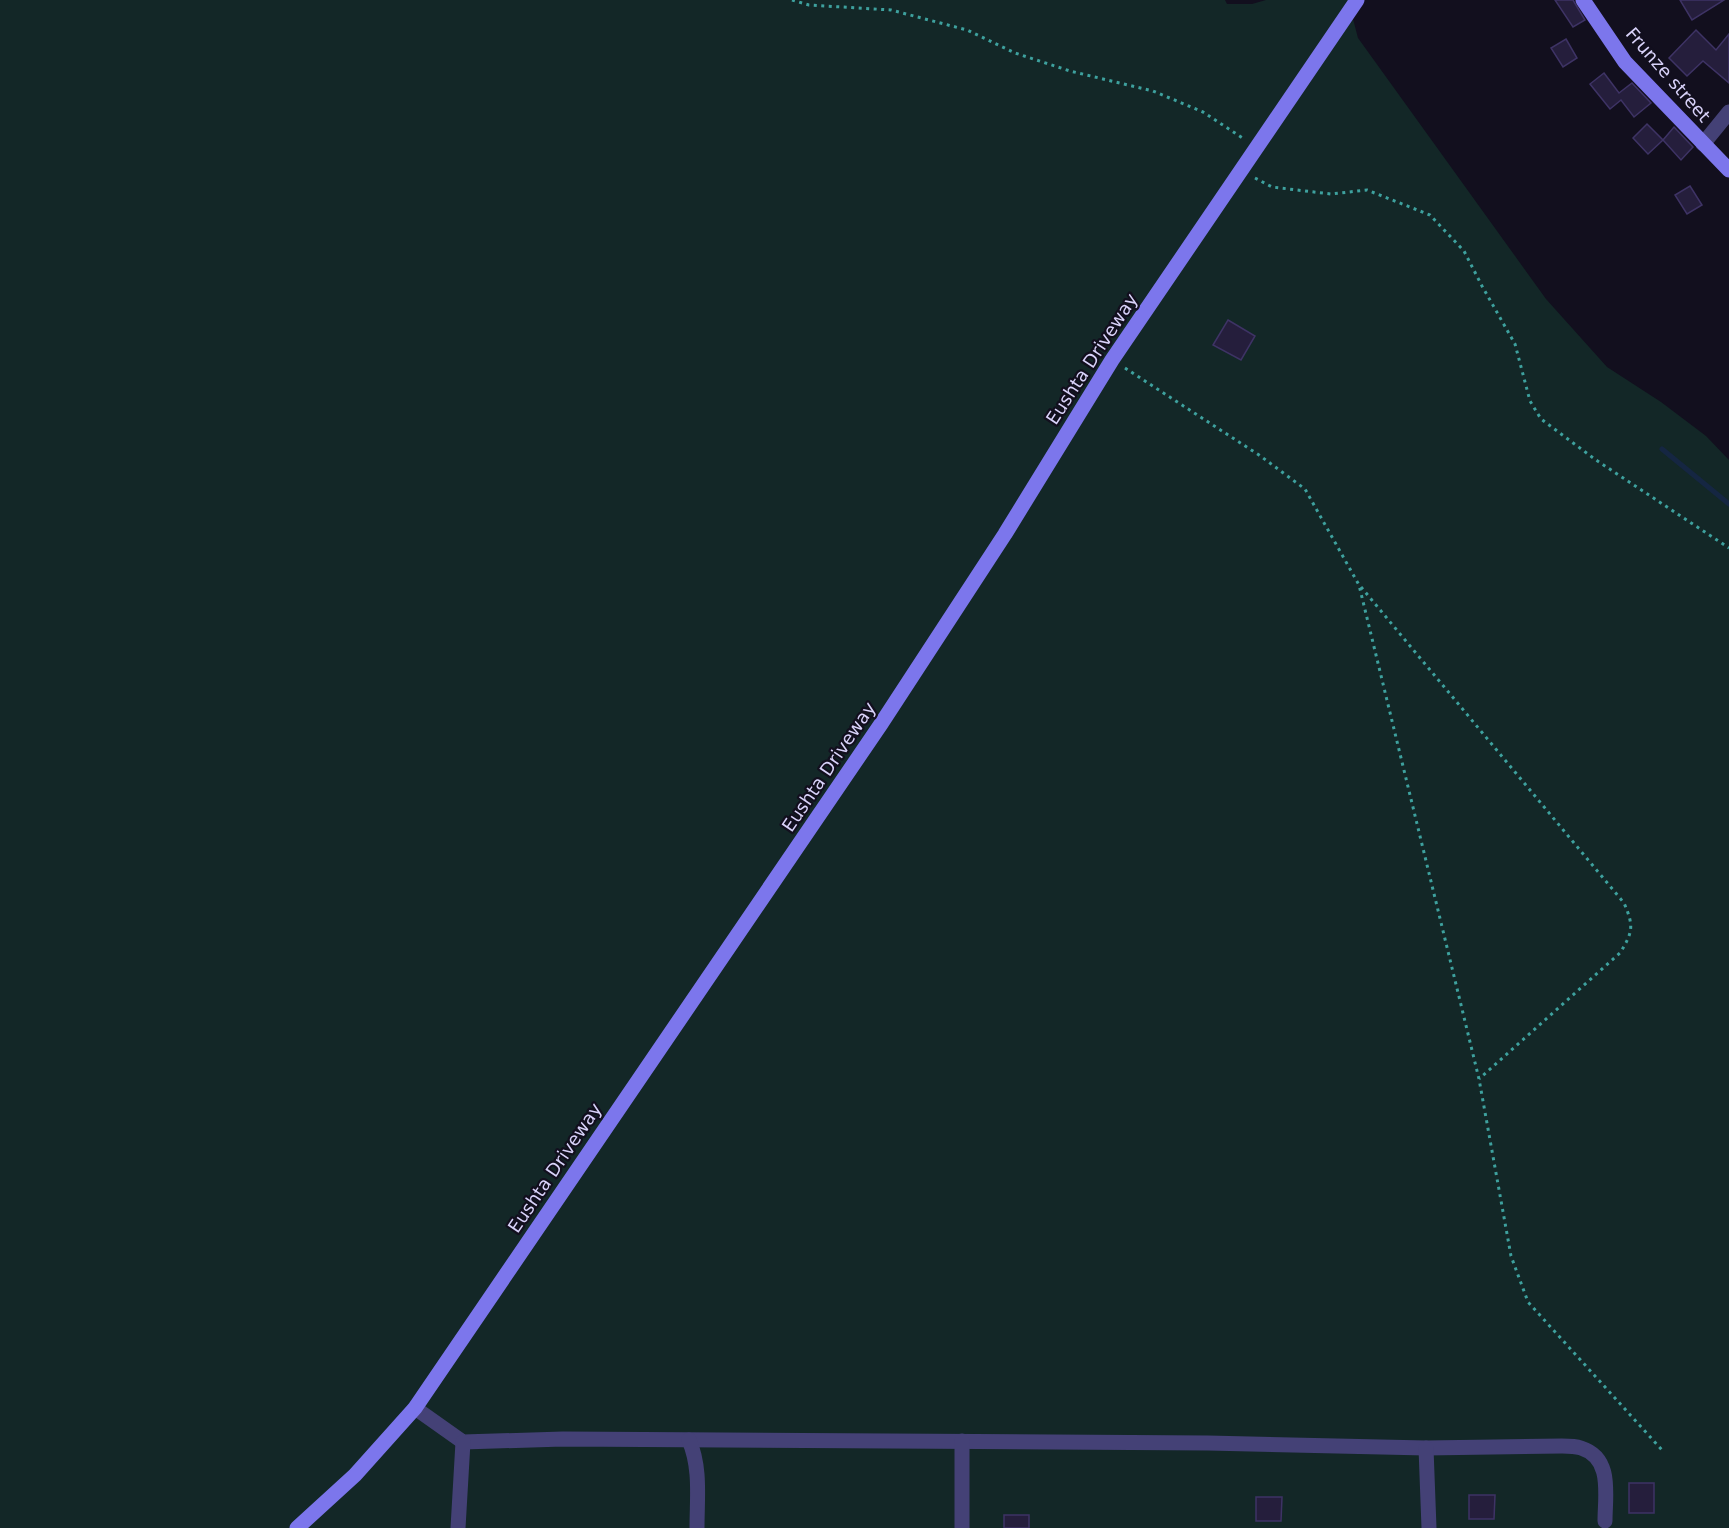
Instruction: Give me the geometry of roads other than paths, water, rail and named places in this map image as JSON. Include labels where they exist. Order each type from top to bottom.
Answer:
[{"type":"street","name":"Eushta Driveway","points":[[297,1528],[355,1475],[415,1408],[888,714],[1005,534],[1112,360],[1357,0]]},
{"type":"street","name":"Frunze street","points":[[1583,0],[1625,62],[1729,170]]},
{"type":"street","points":[[1703,144],[1729,112]]},
{"type":"street","points":[[415,1408],[463,1442],[563,1439],[1208,1443],[1426,1448],[1581,1447],[1593,1454],[1602,1465],[1606,1476],[1605,1521]]},
{"type":"street","points":[[689,1440],[695,1454],[697,1469],[697,1528]]},
{"type":"street","points":[[962,1441],[962,1528]]},
{"type":"street","points":[[458,1528],[463,1442]]},
{"type":"street","points":[[1426,1448],[1429,1528]]},
{"type":"waterway","points":[[1662,449],[1729,504]]}]
